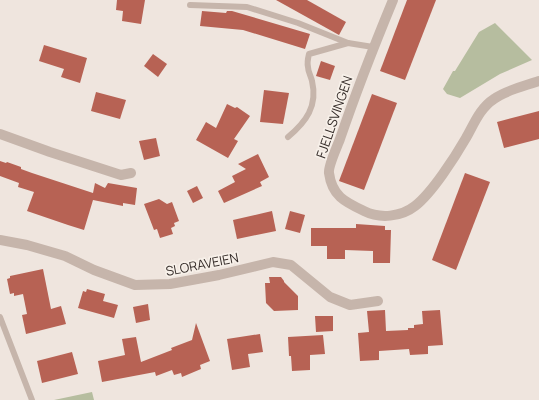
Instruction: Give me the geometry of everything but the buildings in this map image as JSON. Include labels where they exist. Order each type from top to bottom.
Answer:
[{"type":"street","name":"FJELLSVINGEN","points":[[393,0],[373,47],[328,172],[334,192],[346,202],[368,213],[384,216],[398,216],[416,206],[431,189],[453,158],[483,108],[494,99],[539,81]]},
{"type":"street","points":[[0,134],[121,175],[130,173]]},
{"type":"street","name":"SLORAVEIEN","points":[[0,240],[27,245],[65,256],[94,270],[135,285],[170,284],[219,275],[273,262],[281,262],[291,265],[330,297],[350,305],[378,301]]},
{"type":"lane","points":[[190,4],[247,7],[298,23],[348,43],[373,47]]},
{"type":"lane","points":[[288,137],[305,121],[314,103],[313,82],[308,66],[309,54],[348,43]]},
{"type":"lane","points":[[0,317],[32,400]]},
{"type":"green space","points":[[495,23],[532,60],[500,74],[460,98],[447,94],[443,89],[479,32]]},
{"type":"green space","points":[[92,392],[94,400],[54,400]]}]
